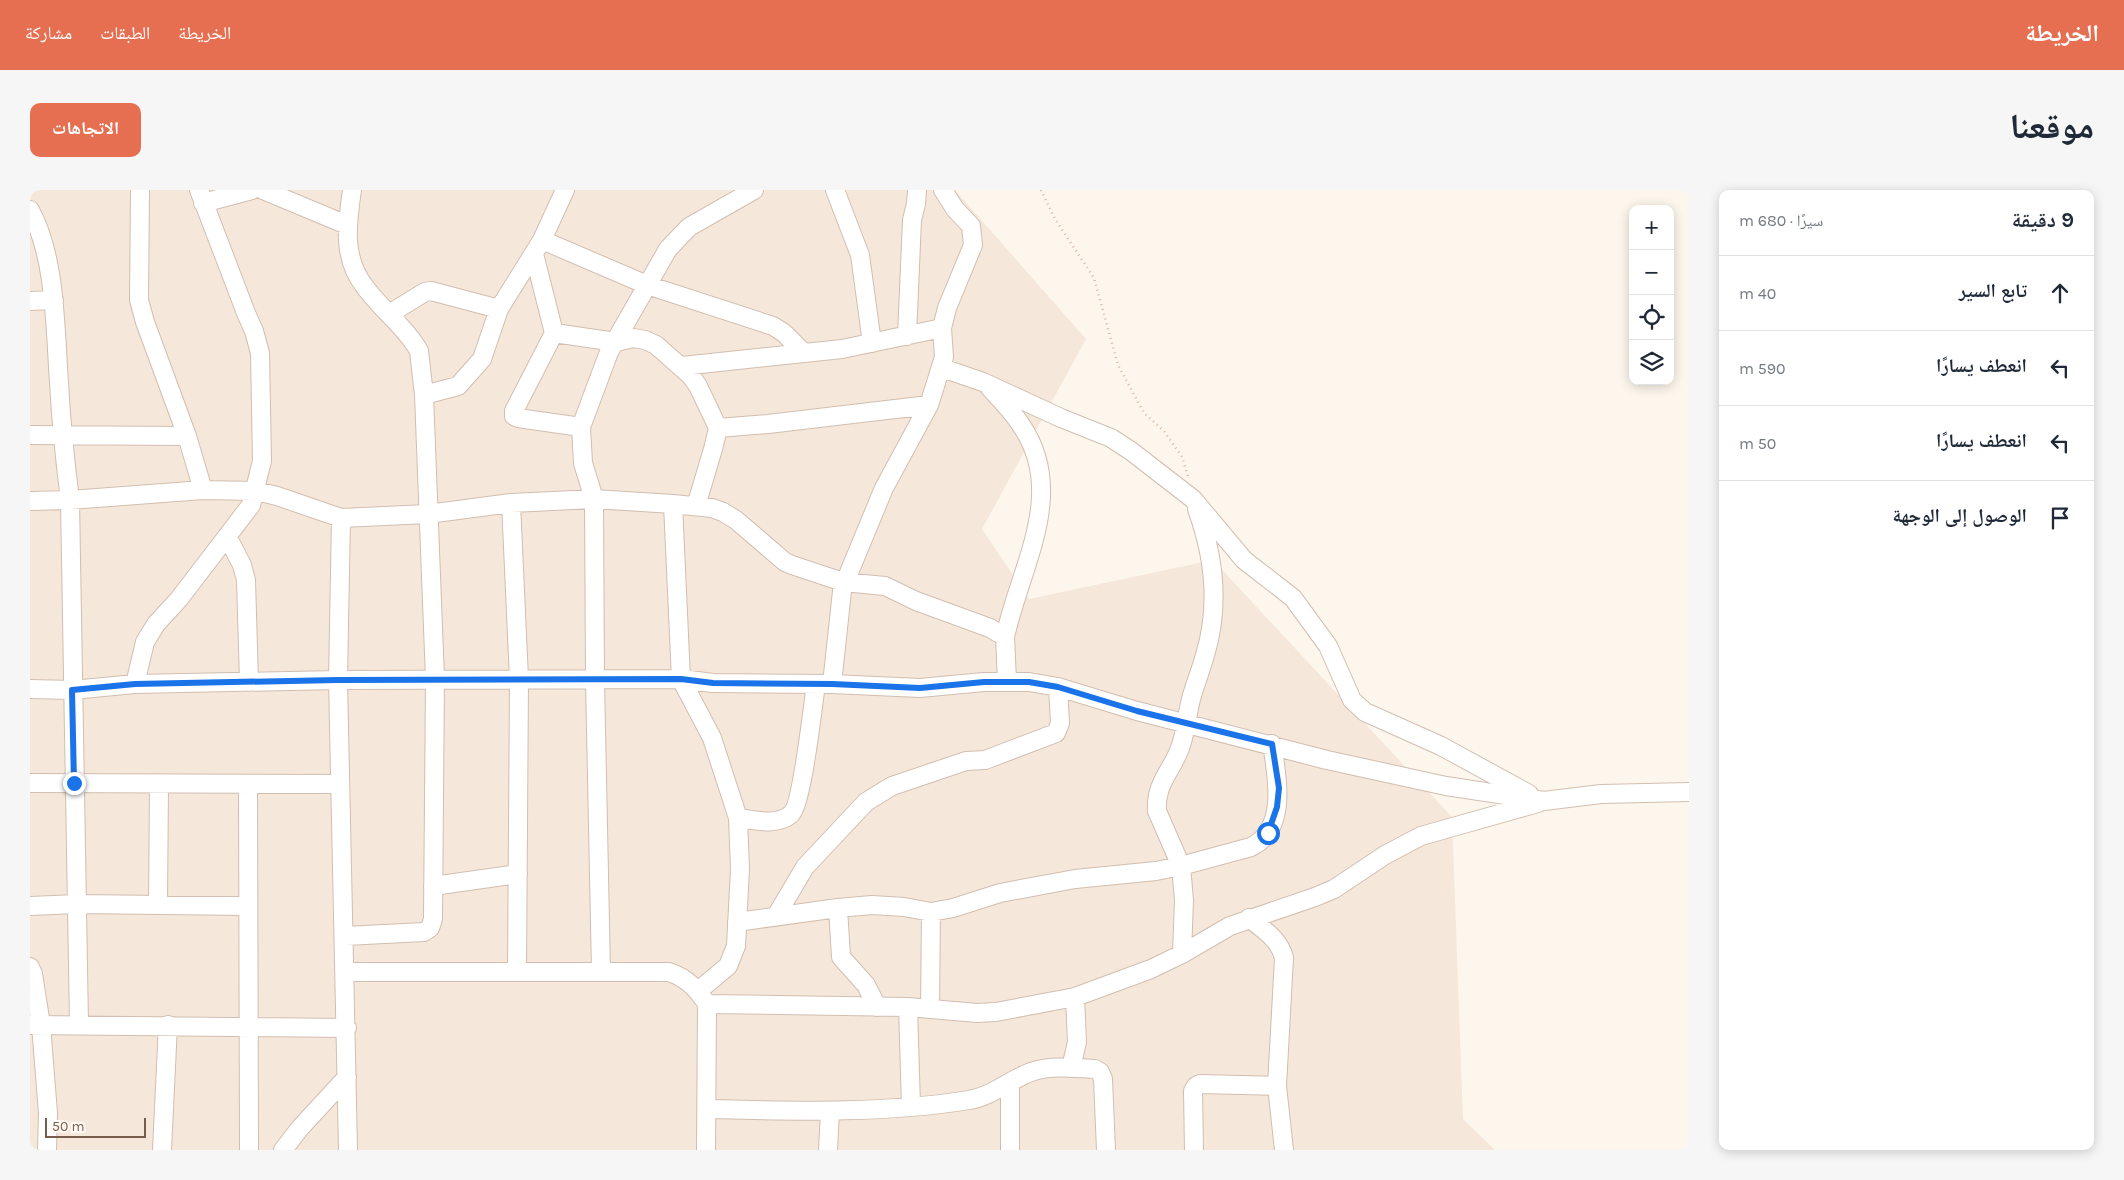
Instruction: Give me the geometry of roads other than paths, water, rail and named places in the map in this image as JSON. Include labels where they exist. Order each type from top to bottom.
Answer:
[{"type":"street","points":[[140,190],[139,300],[145,322],[187,436],[203,490]]},
{"type":"street","points":[[135,684],[145,642],[156,624],[252,505],[256,491],[262,461],[260,354],[254,331],[201,196],[252,190]]},
{"type":"street","points":[[263,190],[347,225]]},
{"type":"street","points":[[345,936],[424,932],[430,928],[433,919],[436,679],[424,395],[419,351],[411,338],[364,287],[352,265],[347,241],[347,225],[352,190]]},
{"type":"street","points":[[424,395],[458,386],[482,358],[499,309],[538,247],[565,190]]},
{"type":"street","points":[[601,972],[595,680],[594,499],[583,463],[581,426],[609,352],[668,249],[683,232],[753,190]]},
{"type":"street","points":[[835,190],[860,256],[872,343]]},
{"type":"street","points":[[907,336],[912,220],[917,190]]},
{"type":"street","points":[[738,818],[774,822],[792,815],[795,810],[824,684],[843,582],[848,575],[884,488],[929,405],[942,368],[944,349],[942,328],[953,292],[973,245],[971,226],[955,209],[943,190]]},
{"type":"street","points":[[30,210],[38,224],[43,241],[54,300],[62,436],[70,500],[79,1024]]},
{"type":"street","points":[[538,247],[773,326],[784,333],[804,353]]},
{"type":"street","points":[[538,247],[554,333],[514,411],[514,416],[581,426]]},
{"type":"street","points":[[390,314],[425,292],[431,291],[499,309]]},
{"type":"street","points":[[30,301],[54,300]]},
{"type":"street","points":[[682,366],[842,349],[942,328]]},
{"type":"street","points":[[554,333],[616,342],[634,338],[645,340],[656,344],[682,366],[698,386],[718,428],[696,506]]},
{"type":"street","points":[[942,368],[983,382],[1061,418],[1111,438],[1131,450],[1193,499],[1244,560],[1293,598],[1328,646],[1352,700],[1365,712],[1441,746],[1539,800]]},
{"type":"street","points":[[983,382],[1021,426],[1034,452],[1041,474],[1038,522],[1004,637],[1007,681]]},
{"type":"street","points":[[718,428],[929,405]]},
{"type":"street","points":[[30,435],[187,436]]},
{"type":"street","points":[[30,501],[70,500],[203,490],[256,491],[277,496],[342,518],[428,514],[511,503],[594,499],[712,508],[730,516],[785,562],[843,582],[892,588],[916,601],[990,628],[1004,637]]},
{"type":"street","points":[[1182,954],[1184,900],[1180,866],[1158,811],[1157,803],[1161,784],[1179,752],[1212,627],[1214,598],[1210,554],[1193,499]]},
{"type":"street","points":[[511,503],[519,680],[517,972]]},
{"type":"street","points":[[674,504],[681,679],[712,738],[738,818],[740,869],[736,946],[728,966],[702,997]]},
{"type":"street","points":[[342,518],[338,680],[347,1028],[348,1150]]},
{"type":"street","points":[[228,536],[242,565],[246,580],[249,682]]},
{"type":"street","points":[[30,690],[72,690],[135,684],[436,679],[681,679],[713,683],[824,684],[928,688],[1007,681],[1029,682],[1058,687],[1137,711],[1272,744],[1327,760],[1446,786],[1539,800]]},
{"type":"street","points":[[776,916],[805,867],[866,802],[892,786],[966,761],[985,760],[1056,733],[1060,723],[1058,687]]},
{"type":"street","points":[[737,922],[838,908],[872,906],[904,907],[931,912],[953,908],[1000,893],[1076,879],[1156,871],[1251,847],[1261,842],[1268,833],[1277,807],[1279,788],[1272,744]]},
{"type":"street","points":[[32,786],[74,783],[340,784]]},
{"type":"street","points":[[158,905],[159,784]]},
{"type":"street","points":[[248,784],[249,1150]]},
{"type":"street","points":[[702,997],[877,1007],[908,1007],[959,1013],[996,1012],[1074,997],[1151,969],[1182,954],[1230,926],[1249,918],[1315,897],[1334,888],[1385,855],[1421,836],[1539,800],[1601,794],[1689,792]]},
{"type":"street","points":[[433,886],[518,874]]},
{"type":"street","points":[[30,906],[76,904],[248,906]]},
{"type":"street","points":[[838,908],[841,957],[866,985],[877,1007]]},
{"type":"street","points":[[930,1009],[931,912]]},
{"type":"street","points":[[1249,918],[1271,936],[1282,949],[1284,958],[1277,1086],[1287,1149]]},
{"type":"street","points":[[30,967],[33,974],[36,1025],[48,1113],[47,1150]]},
{"type":"street","points":[[345,972],[669,972],[682,976],[702,997],[706,1150]]},
{"type":"street","points":[[1071,1068],[1077,1042],[1074,997]]},
{"type":"street","points":[[908,1007],[911,1106]]},
{"type":"street","points":[[36,1025],[347,1028]]},
{"type":"street","points":[[162,1150],[168,1025]]},
{"type":"street","points":[[706,1109],[830,1111],[971,1100],[993,1092],[1024,1074],[1042,1068],[1095,1069],[1100,1072],[1103,1078],[1106,1150]]},
{"type":"street","points":[[283,1150],[300,1128],[347,1077]]},
{"type":"street","points":[[1010,1083],[1010,1150]]},
{"type":"street","points":[[1194,1150],[1193,1091],[1196,1086],[1200,1084],[1277,1086]]},
{"type":"street","points":[[828,1150],[830,1111]]}]
